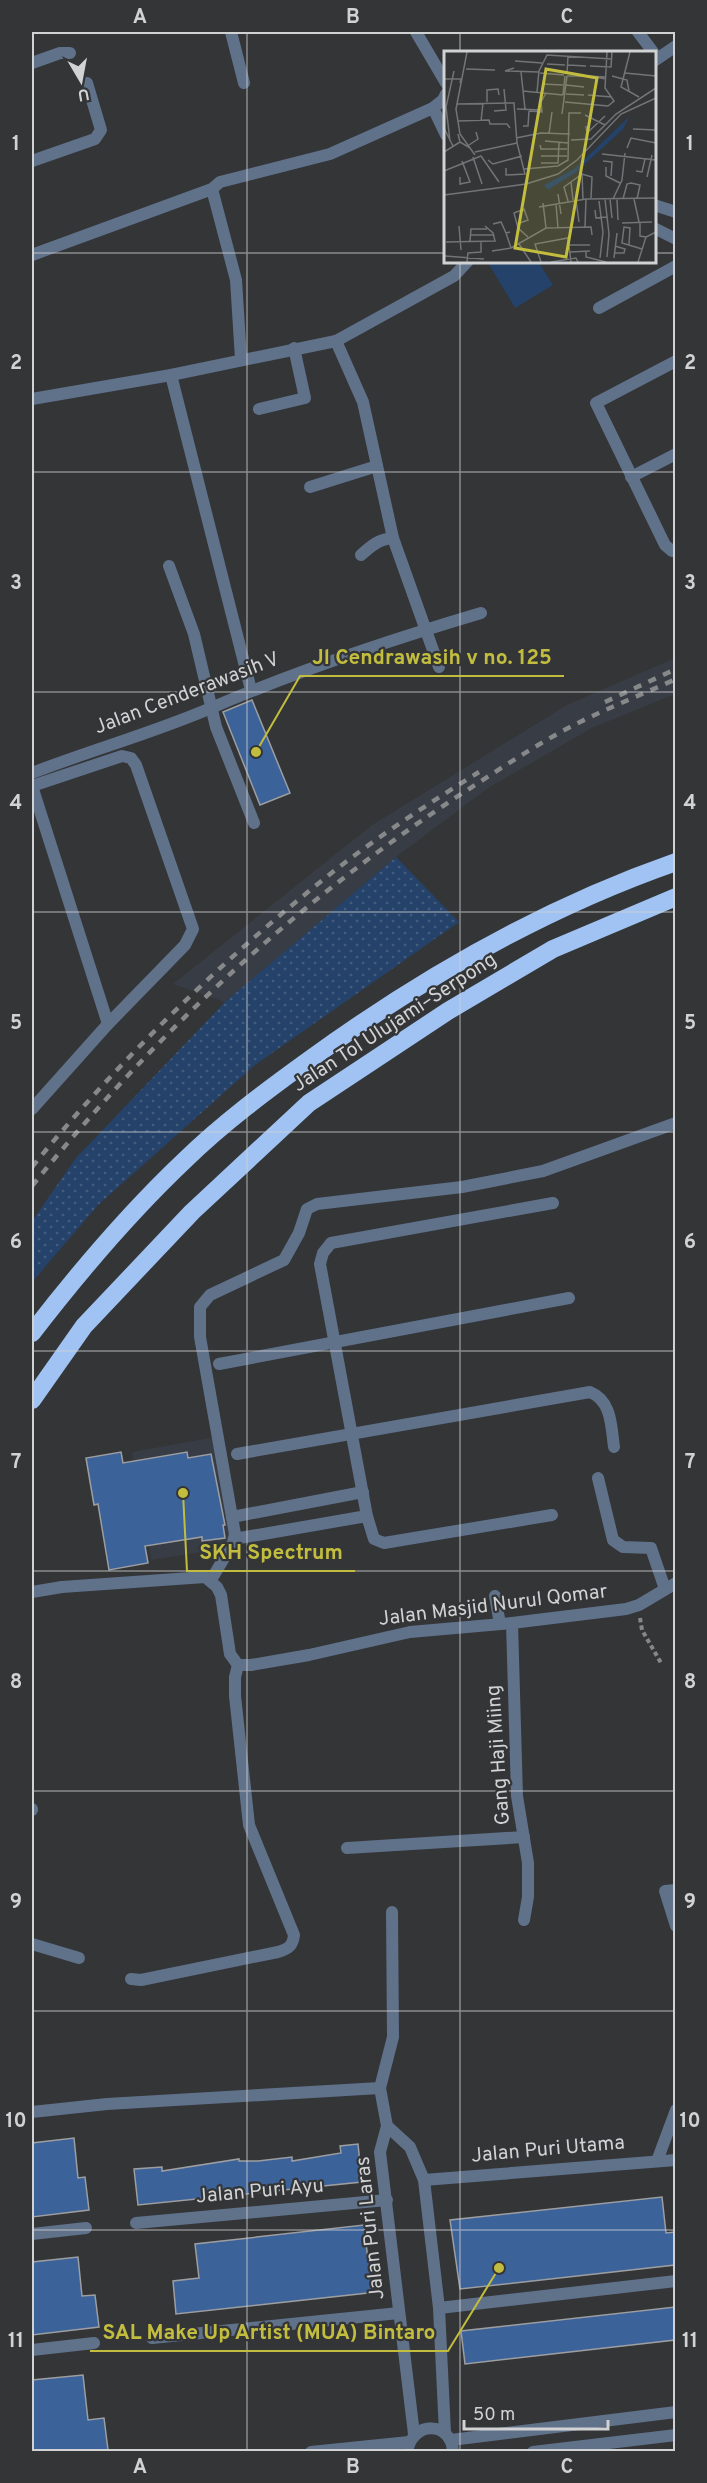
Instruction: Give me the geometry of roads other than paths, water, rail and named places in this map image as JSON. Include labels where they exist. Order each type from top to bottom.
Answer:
[{"type":"highway","name":"Jalan Tol Ulujami–Serpong","points":[[32,1333],[82,1267],[185,1159],[272,1087],[356,1026],[471,954],[614,884],[675,862]]},
{"type":"highway","name":"Jalan Tol Ulujami–Serpong","points":[[32,1400],[84,1326],[192,1212],[309,1103],[448,1011],[553,949],[675,897]]},
{"type":"street","points":[[231,32],[244,83]]},
{"type":"street","points":[[416,32],[444,80]]},
{"type":"street","points":[[638,32],[651,51]]},
{"type":"street","points":[[656,56],[675,46]]},
{"type":"street","points":[[32,63],[60,53],[70,53]]},
{"type":"street","points":[[32,161],[95,139],[101,130],[87,83]]},
{"type":"street","points":[[32,255],[212,189],[220,182],[330,154],[433,108],[444,98]]},
{"type":"street","points":[[433,108],[444,131]]},
{"type":"street","points":[[212,189],[236,280],[241,359]]},
{"type":"street","points":[[656,206],[675,212]]},
{"type":"street","points":[[656,229],[675,239]]},
{"type":"street","points":[[32,399],[171,375],[336,341],[454,276],[467,262]]},
{"type":"street","points":[[599,308],[675,266]]},
{"type":"street","points":[[336,341],[363,402],[393,538],[425,629],[433,645],[439,668]]},
{"type":"street","points":[[259,409],[305,398],[294,348]]},
{"type":"street","points":[[675,361],[596,403],[665,545],[675,550]]},
{"type":"street","points":[[171,375],[250,690]]},
{"type":"street","points":[[631,477],[675,454]]},
{"type":"street","points":[[310,487],[377,466]]},
{"type":"street","points":[[361,555],[372,545],[384,539],[393,538]]},
{"type":"street","points":[[169,566],[194,634],[216,727],[254,823]]},
{"type":"street","name":"Jalan Cenderawasih V","points":[[32,773],[212,708],[250,690],[425,629],[481,613]]},
{"type":"street","points":[[32,1109],[108,1024],[185,945],[193,929],[136,765],[127,756],[32,786],[108,1024]]},
{"type":"street","points":[[210,1580],[234,1539],[200,1337],[200,1307],[210,1295],[284,1260],[299,1233],[307,1209],[317,1204],[462,1187],[543,1171],[675,1123]]},
{"type":"street","points":[[552,1515],[384,1543],[374,1539],[367,1516],[320,1264],[323,1252],[331,1243],[553,1203]]},
{"type":"street","points":[[219,1364],[569,1298]]},
{"type":"street","points":[[237,1454],[590,1392],[601,1396],[607,1405],[614,1447]]},
{"type":"street","points":[[598,1478],[613,1540],[623,1547],[651,1548],[670,1586]]},
{"type":"street","points":[[232,1517],[363,1492]]},
{"type":"street","points":[[234,1539],[367,1516]]},
{"type":"street","points":[[32,1592],[62,1587],[205,1577],[221,1595],[230,1654],[238,1665],[235,1677],[236,1696],[247,1815],[270,1880],[294,1935],[292,1946],[278,1952],[141,1980],[131,1979]]},
{"type":"street","name":"Jalan Masjid Nurul Qomar","points":[[238,1665],[251,1665],[309,1655],[410,1632],[506,1624],[639,1605],[670,1586]]},
{"type":"street","name":"Gang Haji Miing","points":[[495,1596],[506,1624],[517,1796],[524,1837],[528,1897],[524,1920]]},
{"type":"street","points":[[347,1848],[524,1837]]},
{"type":"street","points":[[670,1890],[675,1922]]},
{"type":"street","points":[[32,2112],[107,2104],[380,2088],[393,2037],[392,1912]]},
{"type":"street","points":[[32,1944],[79,1958]]},
{"type":"street","name":"Jalan Puri Laras","points":[[380,2088],[387,2126],[380,2152],[399,2313],[410,2442]]},
{"type":"street","points":[[657,2161],[675,2110]]},
{"type":"street","points":[[387,2126],[410,2147],[424,2180],[439,2308],[450,2442]]},
{"type":"street","name":"Jalan Puri Utama","points":[[424,2180],[675,2160]]},
{"type":"street","name":"Jalan Puri Ayu","points":[[136,2223],[387,2200]]},
{"type":"street","points":[[32,2234],[87,2228]]},
{"type":"street","points":[[439,2308],[675,2281]]},
{"type":"street","points":[[152,2338],[399,2313]]},
{"type":"street","points":[[32,2350],[94,2343]]},
{"type":"street","points":[[450,2442],[675,2412]]},
{"type":"street","points":[[311,2451],[410,2442],[424,2429],[435,2428],[450,2442]]},
{"type":"street","points":[[533,2451],[675,2435]]},
{"type":"railway","points":[[605,702],[676,669]]},
{"type":"railway","points":[[32,1186],[126,1077],[176,1026],[227,977],[335,884],[452,800],[541,743],[572,726],[676,679]]},
{"type":"railway","points":[[32,1167],[65,1127],[136,1050],[249,942],[366,847],[479,772]]},
{"type":"place","name":"Jl Cendrawasih v no. 125","points":[[256,752]]},
{"type":"place","name":"SKH Spectrum","points":[[183,1493]]},
{"type":"place","name":"SAL Make Up Artist (MUA) Bintaro","points":[[499,2268]]}]
